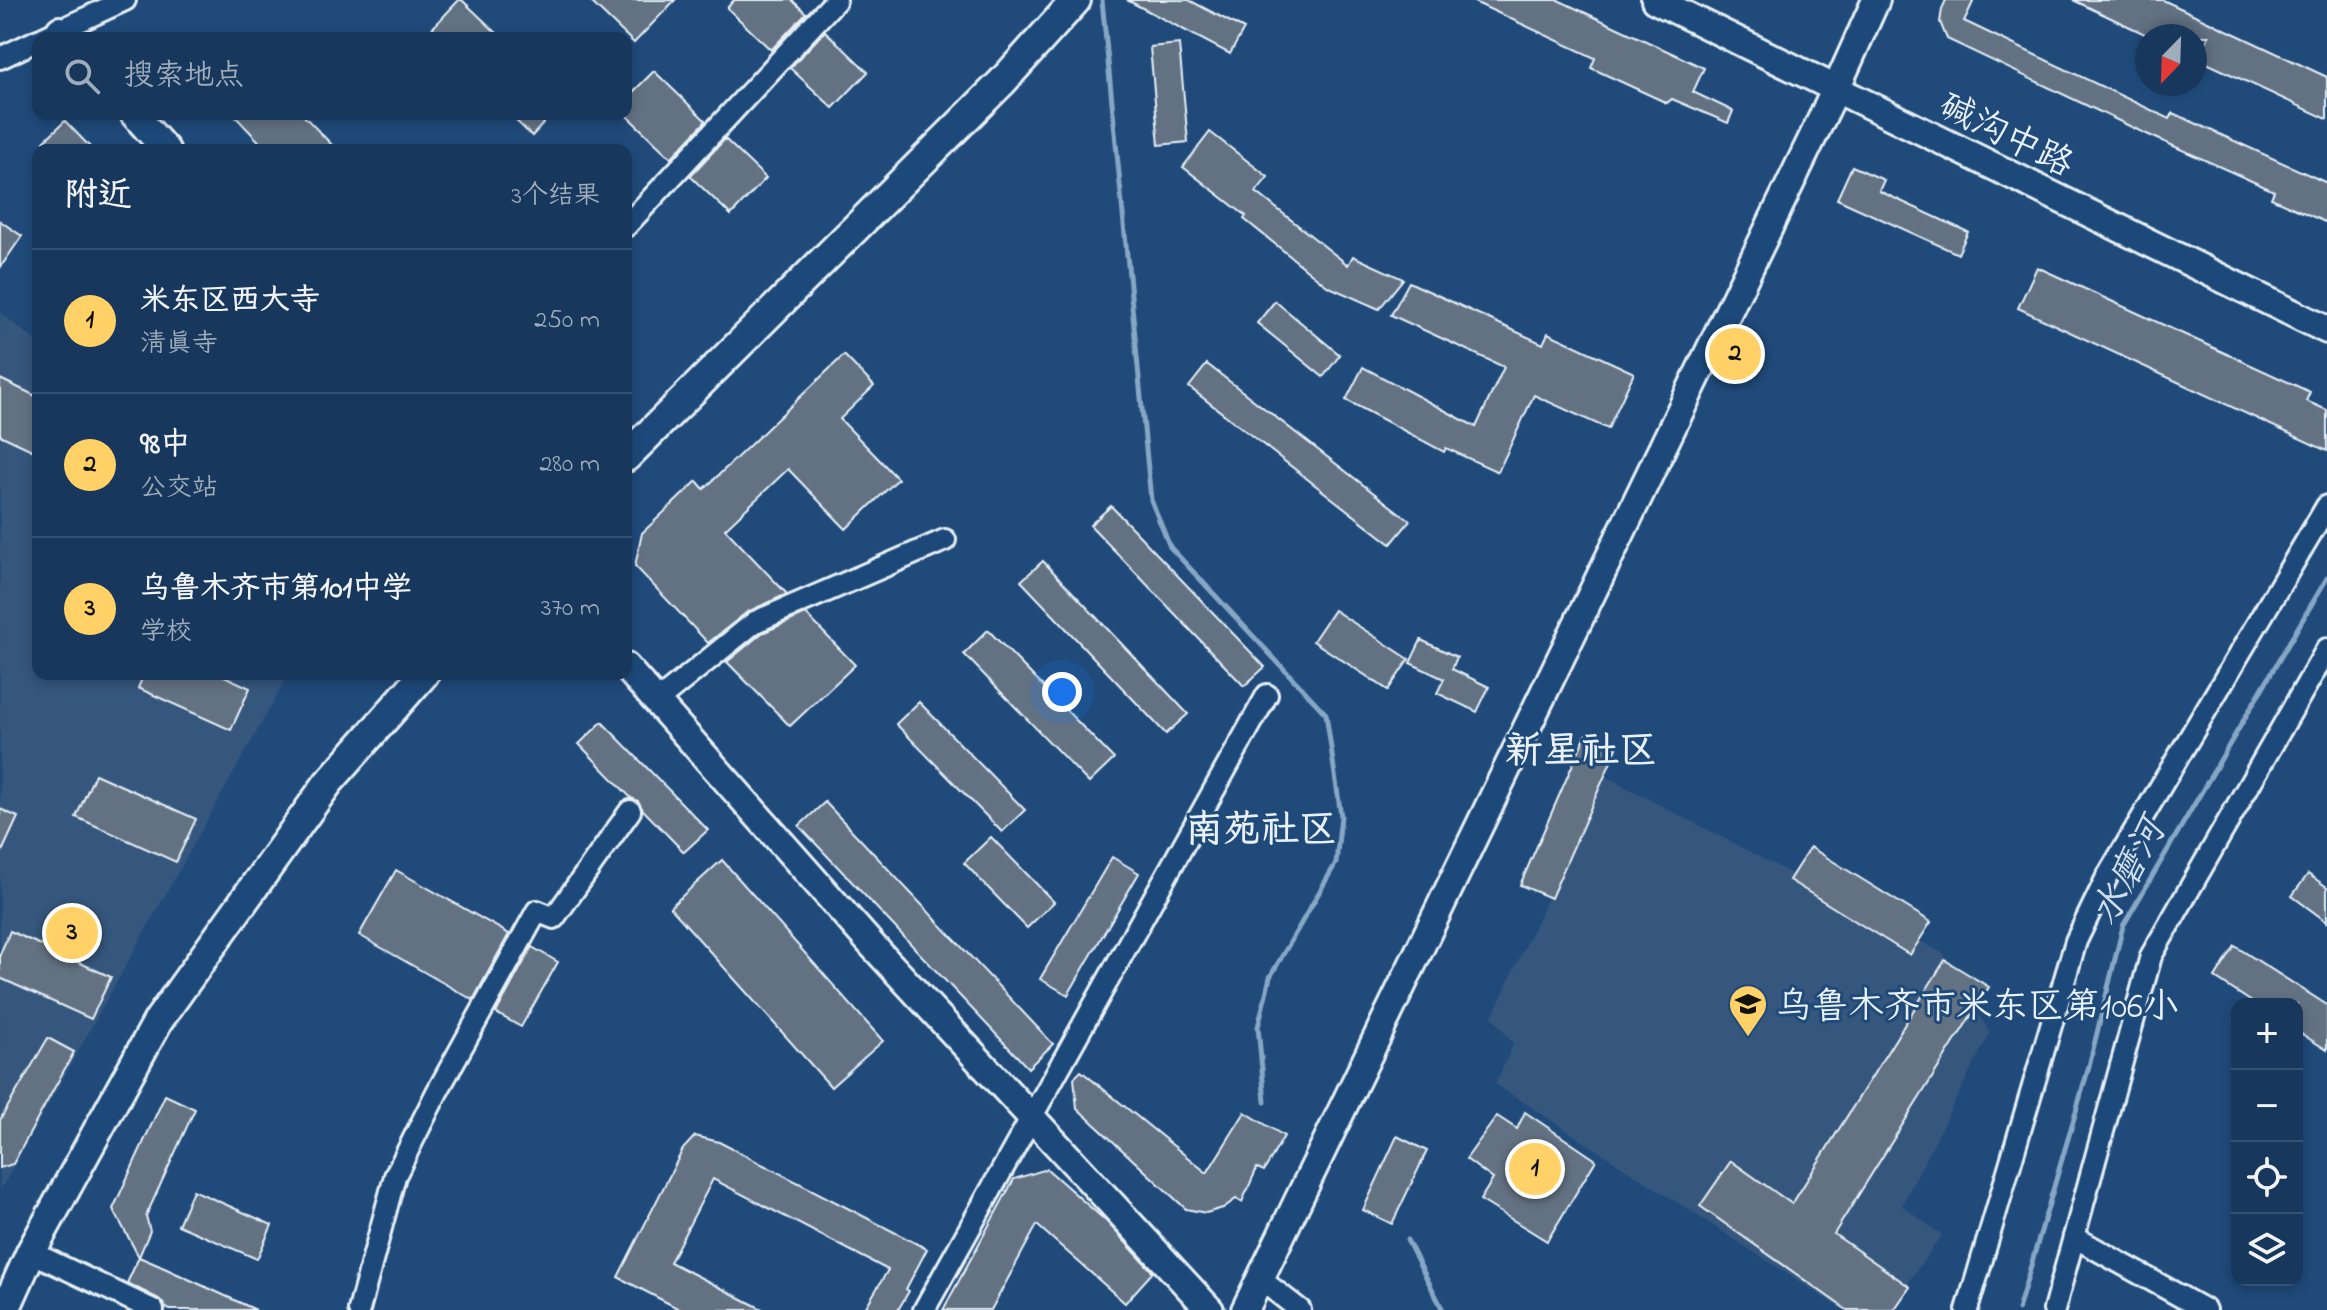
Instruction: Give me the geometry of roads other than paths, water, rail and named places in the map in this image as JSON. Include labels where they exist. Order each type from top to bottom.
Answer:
[{"type":"main road","points":[[632,451],[991,93],[1076,0]]},
{"type":"main road","points":[[10,1305],[31,1252],[158,1021],[328,783],[419,680]]},
{"type":"street","points":[[62,32],[125,0]]},
{"type":"street","points":[[632,220],[836,0]]},
{"type":"street","name":"碱沟中路","points":[[1655,0],[2327,330]]},
{"type":"street","points":[[1245,1310],[1836,89],[1876,0]]},
{"type":"street","points":[[0,58],[32,45]]},
{"type":"street","points":[[139,120],[161,144]]},
{"type":"street","points":[[1967,1310],[2076,941],[2107,877],[2327,506]]},
{"type":"street","points":[[656,702],[755,622],[945,540]]},
{"type":"street","points":[[2054,1310],[2151,956],[2327,649]]},
{"type":"street","points":[[632,674],[872,945],[1210,1310]]},
{"type":"street","points":[[924,1310],[1267,695]]},
{"type":"street","points":[[359,1310],[395,1176],[437,1092],[537,911],[554,918],[630,811]]},
{"type":"street","points":[[2074,1237],[2205,1310]]},
{"type":"street","points":[[31,1252],[153,1310]]},
{"type":"street","points":[[1260,1279],[1300,1310]]},
{"type":"waterway","points":[[1102,0],[1151,500],[1170,547],[1326,714],[1341,816],[1336,863],[1270,977],[1258,1027],[1265,1102]]},
{"type":"waterway","name":"水磨河","points":[[2018,1310],[2088,1070],[2123,926],[2327,578]]},
{"type":"waterway","points":[[1407,1240],[1443,1310]]},
{"type":"place","name":"98中","points":[[1735,354]]},
{"type":"place","name":"乌鲁木齐市第101中学","points":[[72,933]]},
{"type":"place","name":"乌鲁木齐市米东区第106小","points":[[1748,1038]]},
{"type":"place","name":"米东区西大寺","points":[[1535,1169]]},
{"type":"district","name":"新星社区","points":[[1581,749]]},
{"type":"district","name":"南苑社区","points":[[1261,828]]}]
